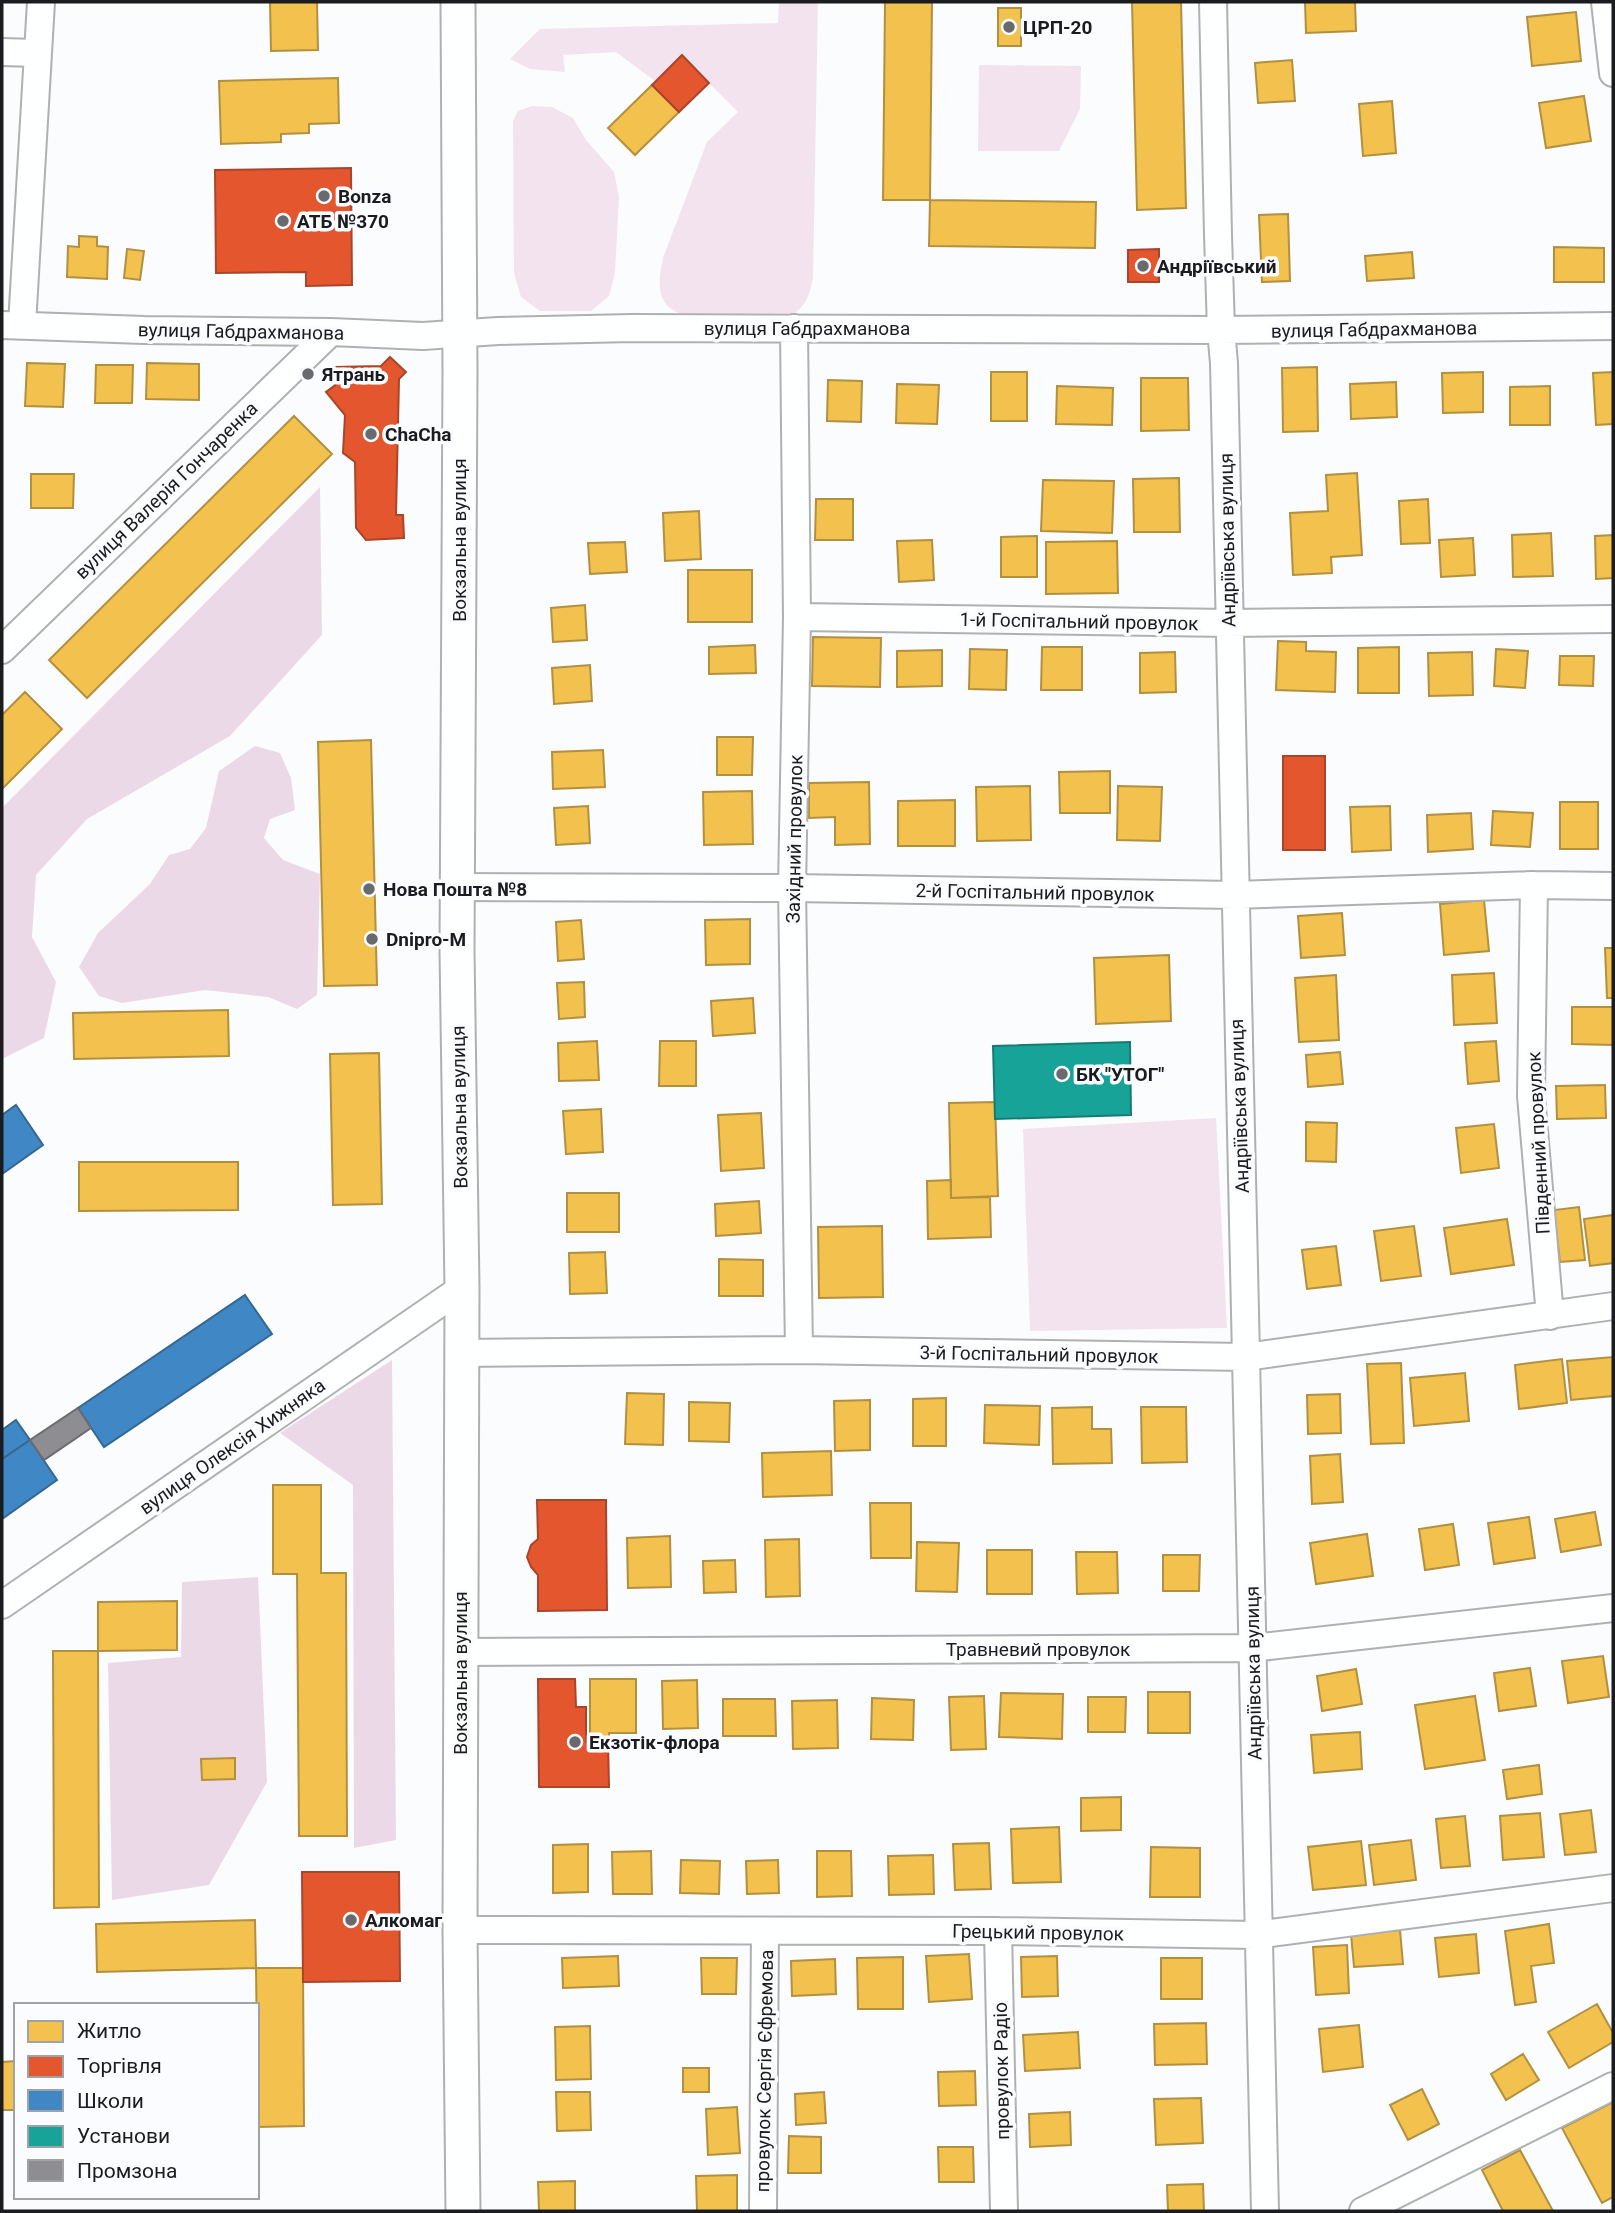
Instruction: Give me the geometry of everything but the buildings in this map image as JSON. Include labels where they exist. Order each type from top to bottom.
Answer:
[{"type":"main road","name":"Вокзальна вулиця","points":[[458,2],[460,333],[457,887],[462,1288],[460,1930],[463,2211]]},
{"type":"street","points":[[12,325],[41,2]]},
{"type":"street","name":"Андріївська вулиця","points":[[1213,2],[1224,363],[1256,1935],[1265,2211]]},
{"type":"street","points":[[1605,2],[1613,72]]},
{"type":"street","points":[[2,52],[36,53]]},
{"type":"street","name":"вулиця Габдрахманова","points":[[12,325],[422,336],[632,328],[1221,330],[1613,326]]},
{"type":"street","name":"Західний провулок","points":[[794,328],[797,617],[792,888],[799,1350]]},
{"type":"street","name":"вулиця Валерія Гончаренка","points":[[2,650],[331,332]]},
{"type":"street","name":"1-й Госпітальний провулок","points":[[797,617],[1228,623],[1613,619]]},
{"type":"street","points":[[2,619],[31,620]]},
{"type":"street","name":"2-й Госпітальний провулок","points":[[457,887],[792,888],[1234,895],[1534,885],[1613,886]]},
{"type":"street","name":"Південний провулок","points":[[1534,885],[1531,1096],[1550,1316]]},
{"type":"street","name":"вулиця Олексія Хижняка","points":[[2,1605],[462,1288]]},
{"type":"street","name":"3-й Госпітальний провулок","points":[[460,1353],[799,1350],[1246,1357],[1613,1307]]},
{"type":"street","name":"Травневий провулок","points":[[460,1652],[1252,1648],[1613,1608]]},
{"type":"street","name":"Грецький провулок","points":[[460,1930],[998,1931],[1256,1935],[1613,1888]]},
{"type":"street","name":"провулок Сергія Єфремова","points":[[763,2211],[765,1931]]},
{"type":"street","name":"провулок Радіо","points":[[998,1931],[1004,2211]]},
{"type":"street","points":[[1363,2211],[1613,2087]]},
{"type":"shaded area","points":[[779,2],[818,2],[813,278],[809,293],[795,313],[682,314],[667,305],[660,292],[663,258],[707,142],[738,112],[682,56],[655,81],[616,52],[563,55],[565,72],[530,69],[510,59],[540,29],[778,23]]},
{"type":"shaded area","points":[[979,65],[1081,66],[1080,109],[1059,151],[978,151]]},
{"type":"shaded area","points":[[532,106],[552,107],[573,118],[586,140],[614,172],[619,197],[615,273],[609,296],[591,311],[540,311],[521,297],[514,273],[513,121],[518,111]]},
{"type":"shaded area","points":[[320,487],[322,635],[230,736],[87,819],[36,875],[32,937],[56,982],[44,1038],[2,1059],[2,808]]},
{"type":"shaded area","points":[[255,746],[280,753],[291,778],[295,810],[270,819],[264,838],[283,860],[320,874],[317,995],[297,1009],[268,997],[205,990],[122,1003],[99,996],[79,967],[98,933],[150,884],[169,855],[190,849],[206,828],[219,771]]},
{"type":"shaded area","points":[[1216,1118],[1227,1328],[1030,1331],[1023,1129]]},
{"type":"shaded area","points":[[392,1360],[396,1840],[354,1848],[353,1485],[280,1433]]},
{"type":"shaded area","points":[[258,1577],[267,1782],[209,1885],[112,1900],[108,1663],[181,1657],[182,1582]]},
{"type":"place","name":"ЦРП-20","points":[[1009,27]]},
{"type":"place","name":"Bonza","points":[[324,196]]},
{"type":"place","name":"АТБ №370","points":[[283,221]]},
{"type":"place","name":"Андріївський","points":[[1143,266]]},
{"type":"place","name":"Ятрань","points":[[308,374]]},
{"type":"place","name":"ChaCha","points":[[371,434]]},
{"type":"place","name":"Нова Пошта №8","points":[[369,889]]},
{"type":"place","name":"Dnipro-M","points":[[372,939]]},
{"type":"place","name":"БК \"УТОГ\"","points":[[1062,1074]]},
{"type":"place","name":"Екзотік-флора","points":[[575,1742]]},
{"type":"place","name":"Алкомаг","points":[[351,1920]]}]
